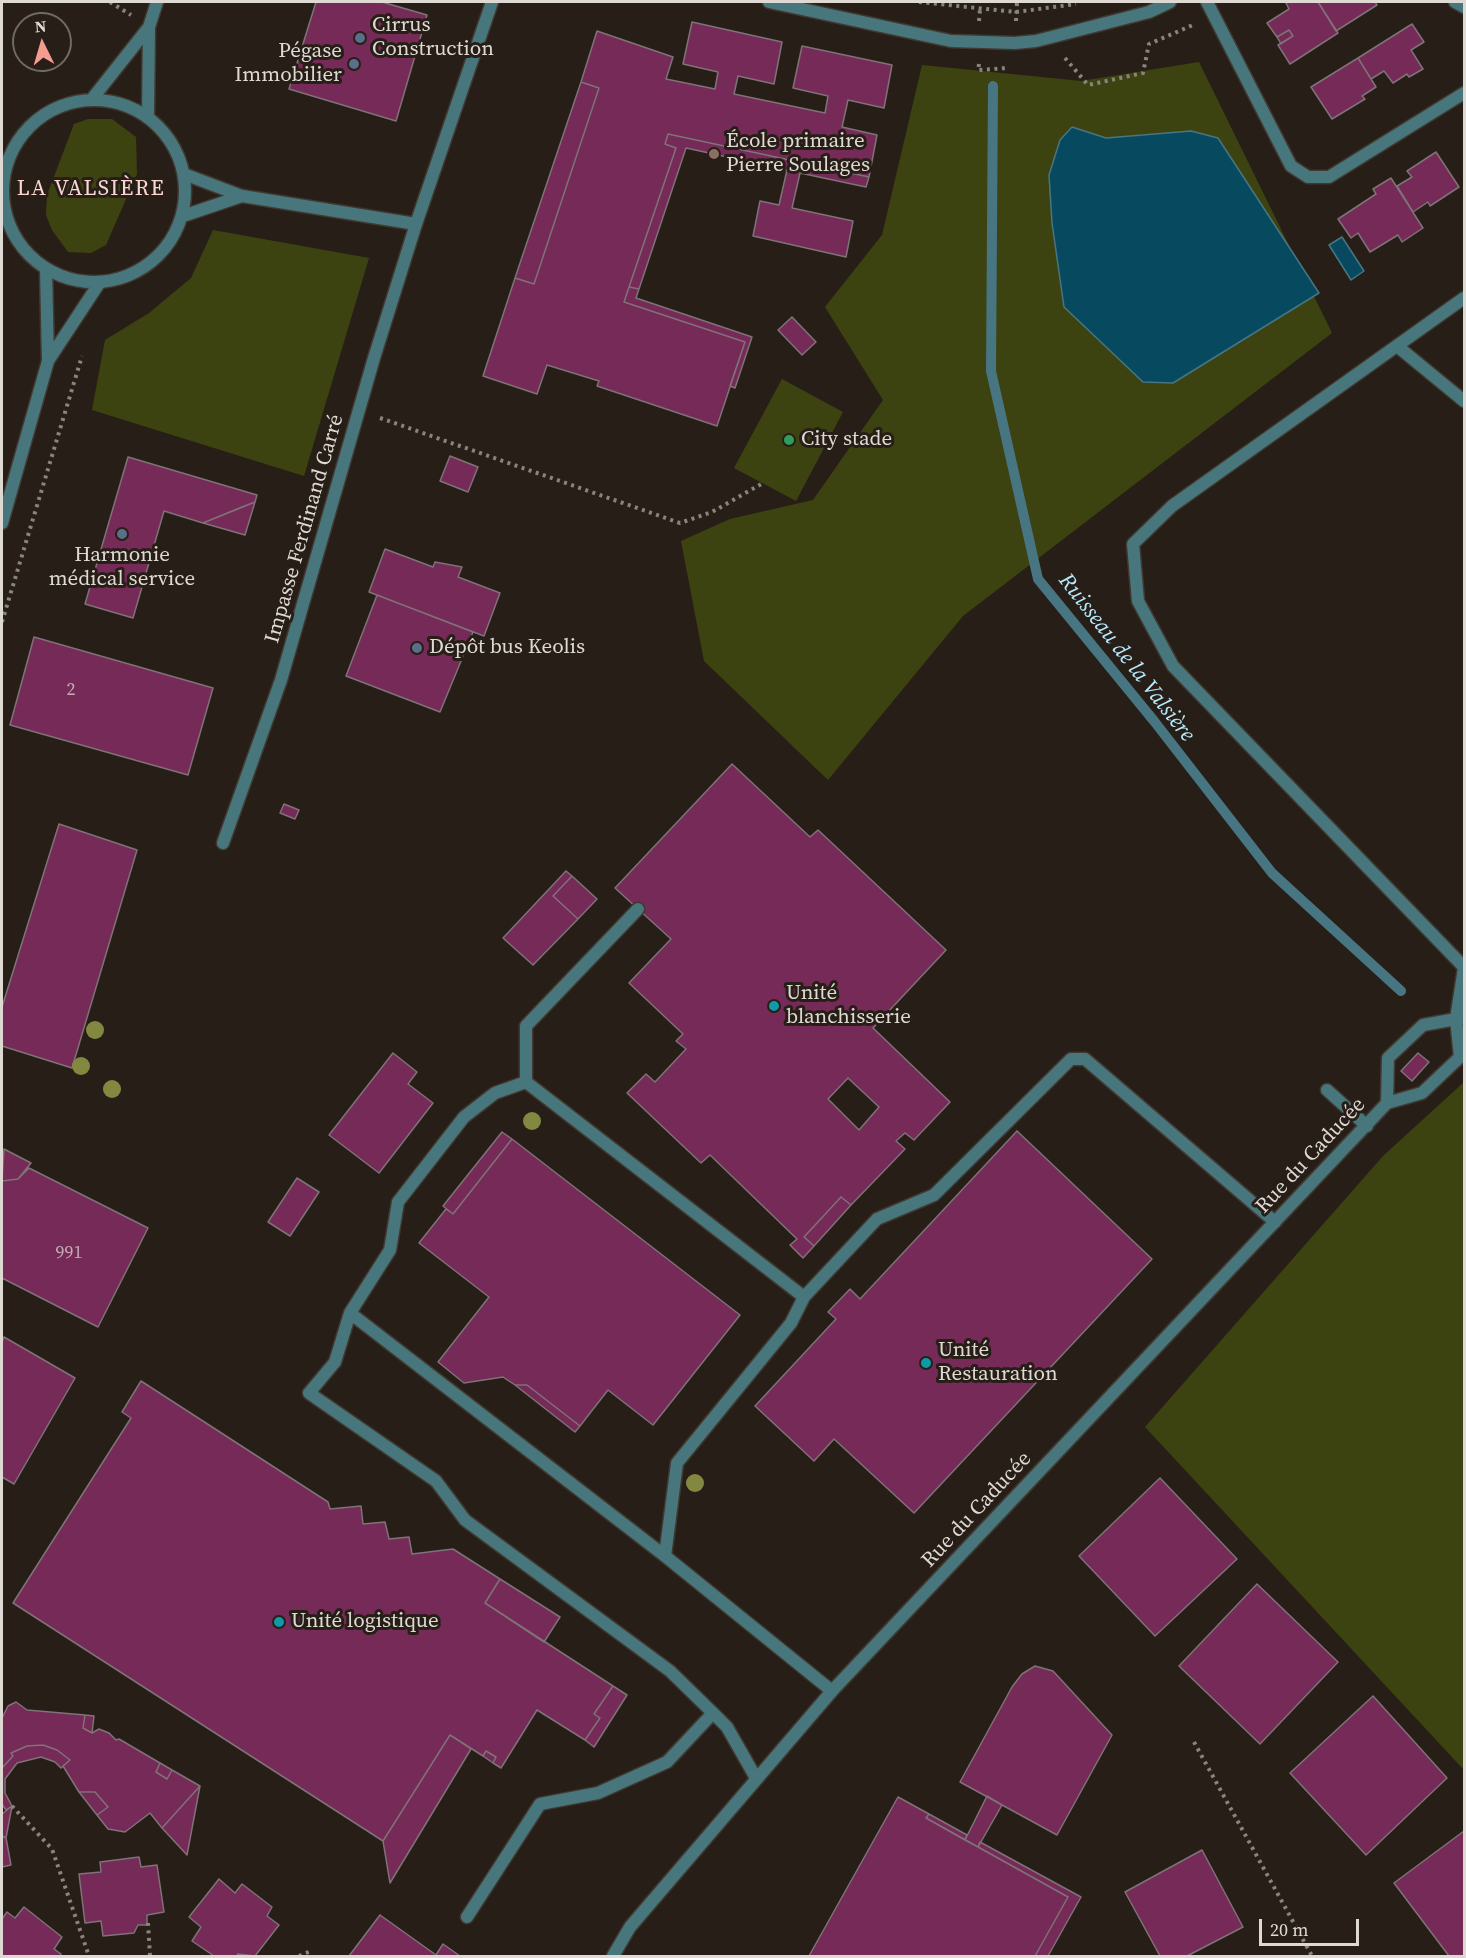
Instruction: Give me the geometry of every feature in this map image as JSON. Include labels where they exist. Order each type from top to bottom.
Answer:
[{"type":"street","points":[[148,117],[149,27],[157,2]]},
{"type":"street","name":"Impasse Ferdinand Carré","points":[[223,843],[281,680],[416,224],[492,2]]},
{"type":"street","points":[[769,2],[951,41],[991,43],[1036,41],[1149,12],[1170,2]]},
{"type":"street","points":[[1207,2],[1291,166],[1308,177],[1329,177],[1464,93]]},
{"type":"street","points":[[1455,2],[1464,8]]},
{"type":"street","points":[[92,99],[149,27]]},
{"type":"street","points":[[92,99],[122,103],[148,117],[165,132],[177,152],[184,174],[186,195],[183,216],[171,241],[152,262],[127,276],[100,282],[72,280],[46,269],[25,252],[10,228],[2,201],[5,154],[42,114],[66,103],[92,99]]},
{"type":"street","points":[[184,174],[242,196],[416,224]]},
{"type":"street","points":[[183,216],[242,196]]},
{"type":"street","points":[[46,269],[48,362]]},
{"type":"street","points":[[2,523],[48,362],[100,282]]},
{"type":"street","points":[[1460,1018],[1423,1024],[1388,1058],[1387,1103],[1422,1093],[1460,1057],[1464,968],[1173,666],[1138,601],[1133,544],[1172,506],[1464,298]]},
{"type":"street","points":[[1397,346],[1464,401]]},
{"type":"street","points":[[526,1082],[526,1026],[638,909]]},
{"type":"street","points":[[665,1556],[677,1463],[791,1323],[804,1297],[877,1219],[934,1195],[1071,1059],[1085,1059],[1275,1222]]},
{"type":"street","points":[[526,1082],[804,1297]]},
{"type":"street","points":[[526,1082],[495,1093],[465,1117],[398,1202],[390,1250],[350,1313],[335,1362],[309,1393],[436,1481],[465,1520],[670,1671],[727,1727],[756,1778]]},
{"type":"street","points":[[1327,1090],[1367,1126]]},
{"type":"street","name":"Rue du Caducée","points":[[613,1956],[630,1927],[832,1691],[1387,1103]]},
{"type":"street","points":[[350,1313],[665,1556],[832,1691]]},
{"type":"street","points":[[467,1917],[540,1804],[598,1793],[667,1762],[713,1713]]},
{"type":"path","points":[[919,2],[1016,12],[1077,4]]},
{"type":"path","points":[[2,622],[73,379],[84,350]]},
{"type":"path","points":[[360,411],[680,523],[712,512],[763,483]]},
{"type":"path","points":[[1194,1742],[1312,1956]]},
{"type":"path","points":[[12,1806],[52,1849],[89,1956]]},
{"type":"path","points":[[148,1923],[150,1956]]},
{"type":"path","points":[[299,1956],[311,1951]]},
{"type":"green space","points":[[1199,62],[1332,333],[963,616],[828,780],[704,661],[681,541],[730,519],[813,500],[883,400],[825,307],[882,235],[922,65],[1081,81]]},
{"type":"green space","points":[[88,119],[112,119],[136,137],[137,174],[106,245],[91,253],[68,252],[52,230],[46,215],[47,195],[74,124]]},
{"type":"green space","points":[[213,230],[369,258],[304,476],[92,410],[105,340],[149,313],[191,278]]},
{"type":"green space","name":"City stade","points":[[782,379],[843,412],[796,501],[734,468]]},
{"type":"green space","points":[[1464,1082],[1464,1770],[1145,1427],[1383,1156]]},
{"type":"water","points":[[1072,127],[1106,138],[1191,131],[1218,138],[1319,293],[1173,383],[1143,382],[1064,307],[1052,223],[1049,175],[1060,140]]},
{"type":"water","points":[[1342,237],[1364,271],[1351,280],[1329,245]]},
{"type":"building","points":[[316,2],[382,2],[427,15],[396,121],[289,89]]},
{"type":"building","points":[[1318,2],[1338,33],[1290,64],[1278,45],[1293,36],[1289,30],[1277,37],[1267,23],[1289,9],[1286,3]]},
{"type":"building","points":[[1318,2],[1375,2],[1377,5],[1336,31]]},
{"type":"building","points":[[692,22],[782,42],[774,84],[738,76],[734,94],[825,113],[828,96],[793,88],[802,46],[892,65],[884,108],[848,100],[842,127],[877,135],[869,177],[668,134],[665,144],[676,148],[624,302],[745,342],[717,426],[597,386],[599,381],[547,365],[537,394],[483,376],[515,278],[534,284],[599,88],[581,82],[597,31],[673,57],[666,79],[715,89],[718,72],[683,64]]},
{"type":"building","points":[[1412,24],[1424,42],[1411,50],[1423,69],[1409,77],[1407,74],[1393,83],[1384,71],[1371,79],[1358,58]]},
{"type":"building","points":[[1289,30],[1293,36],[1281,44],[1277,37]]},
{"type":"building","points":[[1358,58],[1376,87],[1362,96],[1365,99],[1332,119],[1311,87]]},
{"type":"building","points":[[581,82],[599,88],[534,284],[515,278]]},
{"type":"building","points":[[668,134],[869,177],[866,187],[800,173],[792,208],[853,221],[846,257],[753,236],[760,201],[779,205],[787,170],[686,148],[639,289],[629,287],[676,148],[665,144]]},
{"type":"building","points":[[1436,152],[1459,187],[1430,206],[1428,202],[1413,212],[1397,186],[1412,177],[1407,171]]},
{"type":"building","points":[[1391,178],[1423,228],[1402,242],[1398,235],[1370,252],[1358,233],[1351,238],[1338,219],[1376,194],[1373,189]]},
{"type":"building","points":[[629,287],[639,289],[636,298],[752,337],[735,388],[730,386],[745,342],[624,302]]},
{"type":"building","points":[[792,317],[816,342],[802,355],[778,330]]},
{"type":"building","points":[[450,456],[478,467],[468,492],[440,481]]},
{"type":"building","points":[[128,457],[257,495],[255,502],[203,523],[164,511],[133,618],[85,604]]},
{"type":"building","points":[[255,502],[245,535],[203,523],[242,507]]},
{"type":"building","points":[[385,549],[433,567],[435,562],[462,567],[458,577],[500,593],[484,636],[369,592]]},
{"type":"building","points":[[377,595],[473,632],[440,712],[346,676]]},
{"type":"building","points":[[34,637],[213,688],[188,775],[10,725]]},
{"type":"building","name":"Unité blanchisserie","points":[[732,764],[810,837],[818,830],[946,950],[873,1028],[950,1102],[914,1140],[905,1133],[896,1141],[905,1149],[851,1205],[841,1197],[804,1237],[814,1246],[803,1258],[790,1245],[797,1239],[710,1155],[701,1163],[627,1093],[646,1074],[655,1082],[686,1049],[676,1041],[683,1034],[629,983],[671,939],[615,888]],"holes":[[[848,1078],[879,1107],[859,1130],[828,1099]]]},
{"type":"building","points":[[284,804],[299,810],[295,819],[280,813]]},
{"type":"building","points":[[59,824],[137,850],[72,1068],[2,1046],[2,1007]]},
{"type":"building","points":[[566,871],[572,876],[553,896],[578,919],[533,965],[503,938]]},
{"type":"building","points":[[572,876],[597,899],[578,919],[553,896]]},
{"type":"building","points":[[393,1053],[417,1072],[408,1084],[433,1103],[379,1173],[329,1135]]},
{"type":"building","points":[[1418,1053],[1429,1062],[1412,1081],[1401,1071]]},
{"type":"building","name":"Unité Restauration","points":[[1017,1131],[1152,1259],[914,1513],[834,1439],[814,1461],[755,1406],[836,1319],[828,1312],[850,1289],[860,1299]]},
{"type":"building","points":[[502,1132],[512,1139],[453,1214],[443,1206]]},
{"type":"building","points":[[512,1139],[740,1315],[653,1425],[608,1390],[580,1426],[527,1385],[515,1385],[503,1377],[464,1383],[438,1362],[489,1297],[419,1243],[446,1209],[453,1214]]},
{"type":"building","points":[[4,1149],[31,1163],[18,1179],[2,1181]]},
{"type":"building","points":[[29,1168],[148,1228],[98,1327],[2,1278],[2,1181],[18,1179]]},
{"type":"building","points":[[297,1178],[319,1192],[290,1236],[268,1222]]},
{"type":"building","points":[[841,1197],[851,1205],[814,1246],[804,1237]]},
{"type":"building","points":[[4,1337],[75,1378],[14,1484],[2,1477],[2,1342]]},
{"type":"building","name":"Unité logistique","points":[[141,1381],[328,1502],[330,1509],[361,1506],[363,1524],[385,1522],[389,1539],[409,1537],[412,1554],[453,1549],[500,1579],[485,1603],[613,1686],[594,1714],[600,1718],[585,1740],[537,1710],[501,1768],[493,1763],[496,1757],[486,1751],[483,1756],[450,1735],[383,1841],[13,1603],[131,1418],[122,1412]]},
{"type":"building","points":[[515,1385],[527,1385],[580,1426],[575,1432]]},
{"type":"building","points":[[1160,1478],[1237,1559],[1155,1636],[1079,1556]]},
{"type":"building","points":[[500,1579],[560,1617],[544,1642],[485,1603]]},
{"type":"building","points":[[1257,1584],[1338,1662],[1260,1744],[1179,1666]]},
{"type":"building","points":[[1035,1666],[1053,1671],[1112,1735],[1057,1835],[960,1782],[1012,1687],[1022,1674]]},
{"type":"building","points":[[613,1686],[627,1695],[594,1747],[585,1740],[600,1718],[594,1714]]},
{"type":"building","points":[[1373,1696],[1447,1778],[1366,1855],[1290,1773]]},
{"type":"building","points":[[16,1702],[27,1710],[85,1715],[83,1728],[92,1733],[99,1729],[109,1733],[116,1740],[119,1739],[160,1763],[156,1772],[167,1779],[172,1770],[200,1786],[162,1828],[150,1813],[125,1832],[108,1829],[97,1815],[108,1807],[95,1792],[79,1792],[63,1766],[70,1760],[57,1750],[43,1745],[27,1746],[11,1753],[13,1756],[2,1768],[2,1718],[8,1706]]},
{"type":"building","points":[[85,1715],[94,1716],[92,1733],[83,1728]]},
{"type":"building","points":[[450,1735],[471,1749],[390,1883],[383,1841]]},
{"type":"building","points":[[43,1745],[57,1750],[70,1760],[61,1768],[55,1762],[41,1757],[17,1763],[5,1779],[5,1793],[12,1806],[6,1810],[2,1804],[2,1768],[13,1756],[11,1753],[27,1746]]},
{"type":"building","points":[[486,1751],[496,1757],[493,1763],[483,1756]]},
{"type":"building","points":[[160,1763],[172,1770],[167,1779],[156,1772]]},
{"type":"building","points":[[200,1786],[187,1855],[162,1828]]},
{"type":"building","points":[[79,1792],[95,1792],[108,1807],[97,1815]]},
{"type":"building","points":[[987,1796],[1002,1805],[978,1847],[965,1840]]},
{"type":"building","points":[[898,1797],[929,1814],[926,1818],[1068,1897],[1035,1956],[809,1956]]},
{"type":"building","points":[[12,1806],[6,1838],[2,1836],[2,1814]]},
{"type":"building","points":[[929,1814],[967,1835],[965,1840],[926,1818]]},
{"type":"building","points":[[1464,1831],[1464,1956],[1449,1956],[1394,1883]]},
{"type":"building","points":[[2,1836],[6,1838],[11,1865],[2,1867]]},
{"type":"building","points":[[980,1842],[1081,1897],[1048,1956],[1035,1956],[1068,1897],[978,1847]]},
{"type":"building","points":[[1202,1850],[1243,1927],[1187,1956],[1160,1956],[1125,1892]]},
{"type":"building","points":[[139,1857],[141,1867],[157,1865],[164,1912],[147,1915],[147,1925],[138,1925],[134,1933],[103,1936],[101,1921],[85,1923],[79,1874],[101,1872],[100,1862]]},
{"type":"building","points":[[219,1879],[235,1893],[242,1884],[272,1907],[267,1916],[279,1925],[255,1956],[238,1954],[236,1956],[214,1956],[192,1941],[201,1927],[189,1917]]},
{"type":"building","points":[[24,1907],[62,1937],[54,1949],[61,1954],[60,1956],[2,1956],[2,1919],[7,1912],[15,1918]]},
{"type":"building","points":[[380,1915],[436,1955],[443,1944],[460,1956],[349,1956]]},
{"type":"waterway","name":"Ruisseau de la Valsière","points":[[993,86],[991,371],[1038,579],[1154,721],[1272,873],[1401,991]]},
{"type":"place","name":"Cirrus Construction","points":[[360,38]]},
{"type":"place","name":"Pégase Immobilier","points":[[354,64]]},
{"type":"place","name":"École primaire Pierre Soulages","points":[[714,154]]},
{"type":"place","name":"City stade","points":[[789,440]]},
{"type":"place","name":"Harmonie médical service","points":[[122,534]]},
{"type":"place","name":"Dépôt bus Keolis","points":[[417,648]]},
{"type":"place","name":"Unité blanchisserie","points":[[774,1006]]},
{"type":"place","name":"Unité Restauration","points":[[926,1363]]},
{"type":"place","name":"Unité logistique","points":[[279,1622]]},
{"type":"district","name":"LA VALSIÈRE","points":[[91,189]]}]
